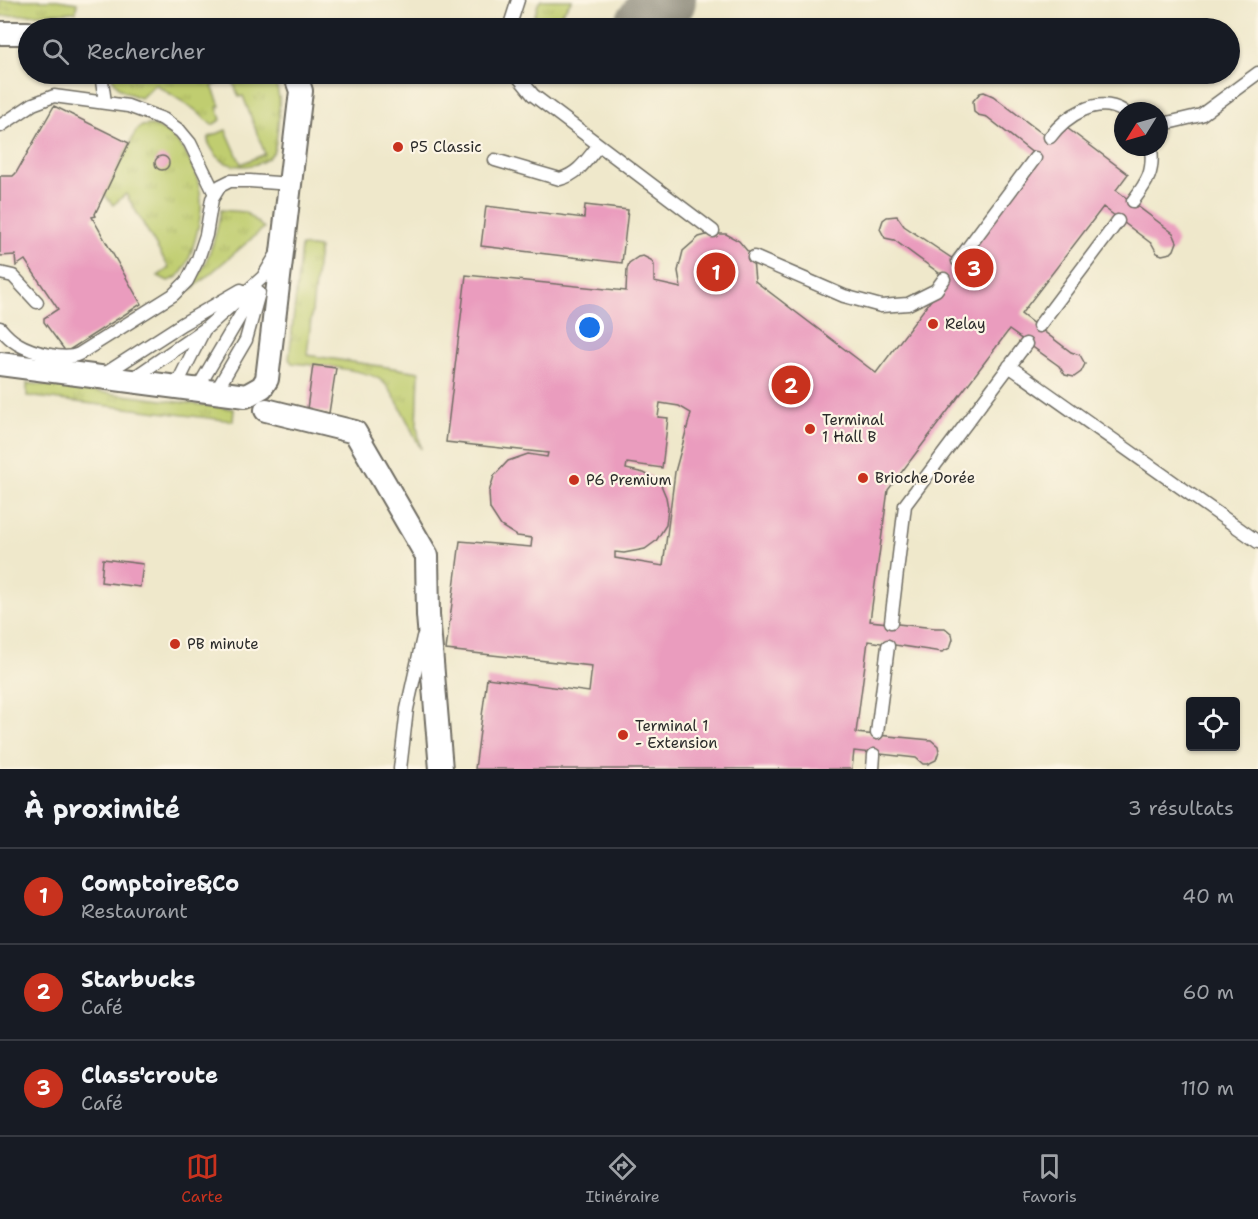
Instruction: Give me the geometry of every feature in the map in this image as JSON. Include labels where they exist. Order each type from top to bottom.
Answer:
[{"type":"street","points":[[0,33],[18,33]]},
{"type":"street","points":[[0,364],[246,396],[262,387],[267,380],[285,234],[301,91],[299,84]]},
{"type":"street","points":[[266,410],[355,432],[427,556],[428,615],[441,769]]},
{"type":"lane","points":[[512,18],[518,0]]},
{"type":"lane","points":[[1168,123],[1201,115],[1258,73]]},
{"type":"lane","points":[[103,84],[105,102]]},
{"type":"lane","points":[[524,84],[533,95],[713,231]]},
{"type":"lane","points":[[0,126],[33,104],[54,96],[128,106],[163,119],[180,131],[190,143],[214,192]]},
{"type":"lane","points":[[1050,137],[1058,127],[1078,112],[1094,106],[1114,106]]},
{"type":"lane","points":[[495,160],[560,179],[578,171],[599,145]]},
{"type":"lane","points":[[1133,201],[1148,181],[1153,163],[1152,156]]},
{"type":"lane","points":[[958,261],[1035,158]]},
{"type":"lane","points":[[0,328],[18,344],[31,350],[73,357],[173,295],[187,281],[198,260],[206,235],[214,192],[220,186],[230,181],[291,184]]},
{"type":"lane","points":[[1039,327],[1118,221]]},
{"type":"lane","points":[[195,390],[270,267],[285,234]]},
{"type":"lane","points":[[754,257],[844,296],[881,306],[908,304],[936,290],[944,279]]},
{"type":"lane","points":[[0,273],[13,276],[37,302]]},
{"type":"lane","points":[[129,382],[205,329],[263,278]]},
{"type":"lane","points":[[99,378],[182,324],[263,278]]},
{"type":"lane","points":[[195,390],[246,340],[263,278]]},
{"type":"lane","points":[[195,390],[205,329]]},
{"type":"lane","points":[[891,622],[905,505],[1026,344]]},
{"type":"lane","points":[[1009,366],[1258,542]]},
{"type":"lane","points":[[400,769],[407,708],[428,615]]},
{"type":"lane","points":[[877,733],[888,646]]},
{"type":"lane","points":[[873,769],[874,755]]},
{"type":"green space","points":[[0,0],[57,0],[77,3],[76,12],[0,16]]},
{"type":"green space","points":[[541,0],[572,0],[558,18],[534,18]]},
{"type":"green space","points":[[116,84],[155,84],[141,98],[122,90]]},
{"type":"green space","points":[[155,84],[218,84],[212,86],[220,106],[217,107],[221,120],[212,125],[194,109]]},
{"type":"green space","points":[[234,84],[275,84],[278,91],[278,126],[273,153],[254,165],[238,166],[224,161],[208,142],[209,137],[226,130],[241,164],[265,154],[243,96],[239,97]]},
{"type":"green space","points":[[150,125],[162,130],[181,147],[194,171],[201,198],[199,225],[189,260],[177,277],[168,281],[158,276],[169,268],[126,194],[113,205],[104,194],[136,131],[142,126]]},
{"type":"green space","points":[[221,210],[245,212],[264,228],[191,290],[210,252]]},
{"type":"green space","points":[[301,246],[319,248],[307,355],[419,372],[417,426],[421,449],[398,403],[382,381],[365,373],[292,363],[289,359]]},
{"type":"green space","points":[[27,383],[234,409],[233,421],[27,396]]},
{"type":"building","points":[[984,92],[993,96],[1052,141],[1063,125],[1128,174],[1116,190],[1173,233],[1177,242],[1171,253],[1162,255],[1157,253],[1152,244],[1103,207],[1021,314],[1071,352],[1080,355],[1085,364],[1081,372],[1074,377],[1065,375],[1059,366],[1009,330],[888,490],[870,621],[945,628],[952,634],[953,639],[950,648],[942,652],[868,641],[856,733],[931,740],[938,746],[936,760],[923,764],[916,758],[854,751],[852,769],[475,769],[487,678],[589,692],[592,666],[446,650],[460,541],[531,547],[532,538],[517,536],[501,526],[490,509],[489,492],[494,476],[508,461],[528,454],[547,457],[548,453],[446,442],[466,275],[626,291],[629,263],[643,256],[651,260],[654,265],[654,282],[681,288],[678,271],[683,251],[699,237],[726,234],[739,241],[749,253],[753,260],[755,281],[876,373],[947,279],[894,240],[885,238],[880,229],[883,220],[897,216],[904,226],[959,263],[1039,158],[987,117],[974,112],[973,101]],"holes":[[[660,403],[679,406],[691,413],[675,472],[663,566],[615,558],[615,552],[624,553],[645,549],[656,541],[666,525],[668,508],[661,485],[644,473],[626,469],[627,463],[662,468],[668,418],[658,417]]]},
{"type":"building","points":[[54,106],[129,143],[96,216],[92,217],[141,304],[66,352],[44,322],[44,318],[58,309],[25,260],[16,266],[15,255],[0,256],[0,176],[13,176],[16,173]]},
{"type":"building","points":[[159,156],[165,156],[169,163],[165,170],[159,170],[155,166],[155,160]]},
{"type":"building","points":[[585,205],[628,210],[622,263],[481,246],[486,206],[584,218]]},
{"type":"building","points":[[313,365],[336,368],[329,413],[307,409]]},
{"type":"building","points":[[103,559],[143,564],[140,587],[101,582]]},
{"type":"taxiway","points":[[652,18],[665,0]]},
{"type":"place","name":"P5 Classic","points":[[398,147]]},
{"type":"place","name":"Class'croute","points":[[974,268]]},
{"type":"place","name":"Comptoire&Co","points":[[716,272]]},
{"type":"place","name":"Relay","points":[[933,324]]},
{"type":"place","name":"Starbucks","points":[[791,385]]},
{"type":"place","name":"Terminal 1 Hall B","points":[[810,429]]},
{"type":"place","name":"Brioche Dorée","points":[[863,478]]},
{"type":"place","name":"P6 Premium","points":[[574,480]]},
{"type":"place","name":"PB minute","points":[[175,644]]},
{"type":"place","name":"Terminal 1 - Extension","points":[[623,735]]}]
